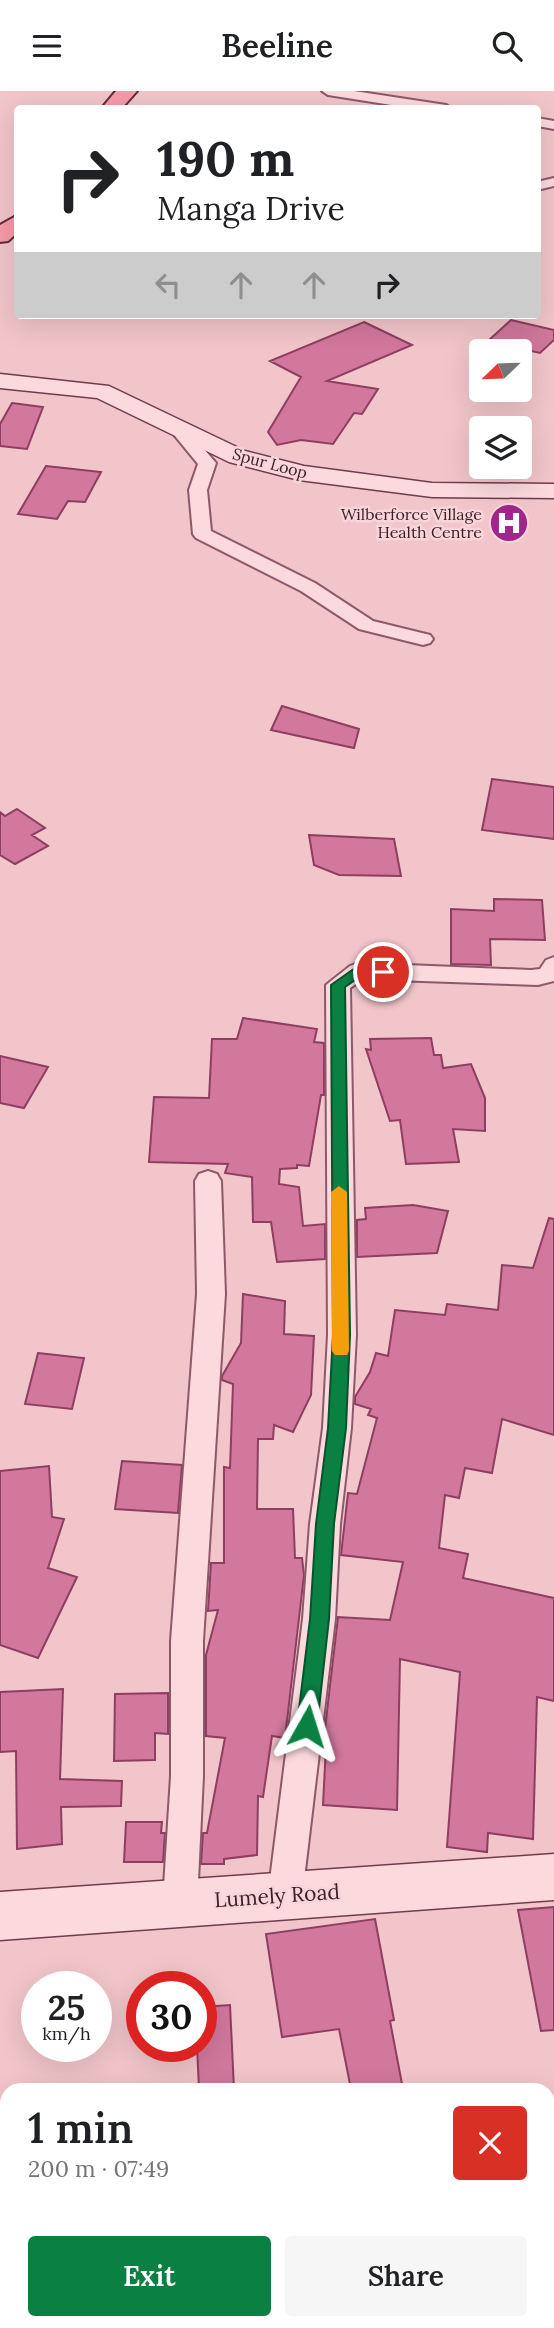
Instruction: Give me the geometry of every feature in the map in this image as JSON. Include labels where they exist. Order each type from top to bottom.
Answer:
[{"type":"main road","points":[[114,105],[127,91]]},
{"type":"main road","points":[[134,105],[146,91]]},
{"type":"street","points":[[328,91],[420,105]]},
{"type":"street","name":"Spur Loop","points":[[0,381],[101,391],[238,457],[281,466],[299,473],[432,490],[554,491]]},
{"type":"street","points":[[174,425],[207,463],[198,490],[202,534],[308,587],[366,625],[423,639]]},
{"type":"street","points":[[285,1896],[319,1619],[325,1524],[337,1428],[341,1335],[338,985],[358,971],[531,978],[545,977],[554,965]]},
{"type":"street","points":[[180,1902],[187,1776],[187,1641],[211,1294],[208,1181]]},
{"type":"street","name":"Lumely Road","points":[[0,1916],[554,1877]]},
{"type":"building","points":[[511,320],[554,330],[554,340],[540,353],[532,351],[532,339],[490,339]]},
{"type":"building","points":[[364,322],[412,345],[327,381],[378,389],[362,414],[354,413],[333,444],[301,440],[277,445],[268,432],[301,377],[270,361]]},
{"type":"building","points":[[12,403],[43,407],[27,449],[0,446],[0,424]]},
{"type":"building","points":[[46,466],[101,472],[85,502],[68,501],[57,519],[18,514]]},
{"type":"building","points":[[282,706],[359,729],[354,748],[271,730]]},
{"type":"building","points":[[492,779],[554,787],[554,839],[482,830]]},
{"type":"building","points":[[17,809],[45,828],[32,835],[48,846],[15,864],[0,855],[0,812],[5,816]]},
{"type":"building","points":[[309,835],[394,839],[401,876],[339,875],[314,865]]},
{"type":"building","points":[[494,899],[542,900],[545,940],[490,939],[491,965],[451,964],[451,909],[494,911]]},
{"type":"building","points":[[243,1018],[317,1029],[314,1042],[324,1043],[324,1095],[321,1095],[309,1166],[297,1165],[297,1168],[280,1169],[279,1184],[299,1187],[303,1226],[325,1224],[325,1259],[277,1262],[271,1222],[253,1222],[252,1177],[225,1173],[228,1164],[149,1162],[154,1097],[209,1098],[212,1039],[237,1039]]},
{"type":"building","points":[[431,1038],[434,1055],[441,1055],[443,1068],[471,1064],[485,1098],[485,1131],[453,1129],[459,1162],[406,1164],[400,1120],[390,1121],[366,1049],[371,1050],[370,1039]]},
{"type":"building","points":[[0,1056],[48,1067],[24,1108],[0,1103]]},
{"type":"building","points":[[413,1205],[448,1211],[437,1253],[357,1257],[357,1220],[366,1219],[365,1208]]},
{"type":"building","points":[[549,1218],[554,1219],[554,1435],[502,1419],[492,1473],[465,1468],[459,1498],[445,1495],[439,1548],[468,1554],[463,1578],[554,1598],[554,1701],[537,1697],[533,1839],[488,1833],[487,1852],[447,1847],[460,1672],[400,1659],[397,1810],[323,1805],[326,1746],[323,1746],[338,1617],[390,1620],[403,1562],[341,1555],[348,1493],[357,1494],[377,1418],[368,1415],[371,1409],[355,1404],[355,1397],[370,1372],[376,1353],[388,1356],[395,1310],[445,1315],[447,1304],[498,1310],[502,1265],[533,1268]]},
{"type":"building","points":[[243,1294],[285,1301],[284,1334],[314,1336],[311,1395],[293,1432],[274,1425],[273,1439],[258,1439],[257,1509],[293,1509],[295,1558],[302,1558],[304,1575],[285,1738],[272,1736],[263,1797],[258,1796],[257,1855],[224,1859],[224,1864],[201,1864],[203,1833],[207,1833],[225,1738],[206,1736],[206,1655],[218,1610],[208,1611],[211,1563],[224,1563],[224,1467],[230,1468],[233,1384],[222,1380],[222,1376],[241,1343]]},
{"type":"building","points":[[38,1353],[84,1358],[72,1409],[25,1404]]},
{"type":"building","points":[[122,1461],[182,1465],[178,1513],[115,1509]]},
{"type":"building","points":[[49,1466],[52,1517],[64,1519],[48,1568],[77,1577],[38,1658],[0,1645],[0,1471]]},
{"type":"building","points":[[63,1689],[60,1779],[122,1781],[121,1806],[61,1807],[62,1844],[17,1849],[16,1751],[0,1752],[0,1692]]},
{"type":"building","points":[[168,1693],[168,1734],[155,1733],[155,1760],[114,1761],[115,1694]]},
{"type":"building","points":[[126,1822],[162,1822],[161,1833],[165,1833],[163,1862],[124,1862]]},
{"type":"building","points":[[554,1907],[554,2030],[541,2031],[518,1910]]},
{"type":"building","points":[[375,1919],[394,2020],[390,2021],[402,2083],[350,2083],[339,2029],[282,2037],[266,1934]]},
{"type":"building","points":[[230,2005],[234,2083],[199,2083],[198,2062],[217,2062],[217,2006]]},
{"type":"slow traffic","points":[[339,1192],[341,1351]]},
{"type":"place","name":"Wilberforce Village Health Centre","points":[[509,523]]},
{"type":"route","points":[[307,1726],[319,1619],[325,1524],[337,1428],[341,1335],[338,985],[358,971],[383,972]]}]
